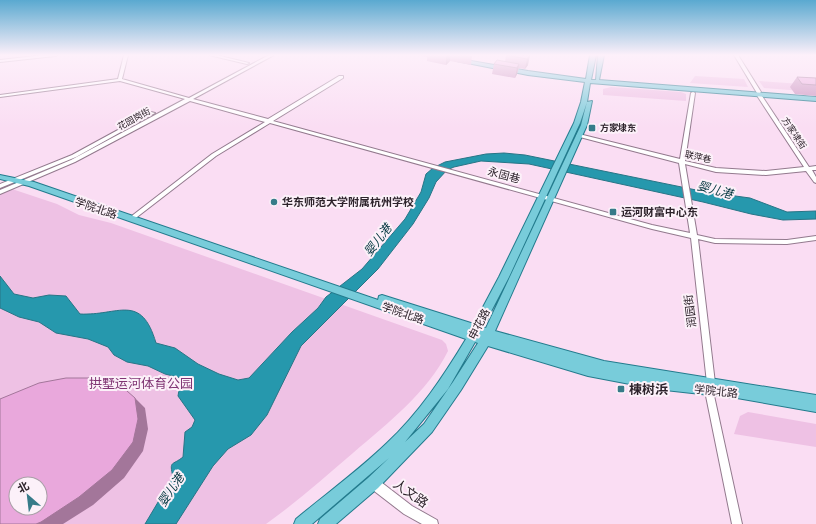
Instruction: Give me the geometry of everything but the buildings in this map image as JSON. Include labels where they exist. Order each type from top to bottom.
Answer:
[{"type":"main road","points":[[587,79],[696,91],[759,93]]},
{"type":"main road","points":[[592,80],[816,98]]},
{"type":"main road","name":"申花路","points":[[563,160],[579,136],[588,113],[592,80]]},
{"type":"main road","name":"申花路","points":[[301,524],[386,453],[410,428],[444,385],[474,333],[546,197],[558,172],[580,117],[592,80]]},
{"type":"main road","name":"学院北路","points":[[0,172],[17,181],[32,178],[334,286],[356,297],[486,337],[604,366],[737,393],[816,406]]},
{"type":"main road","name":"学院北路","points":[[0,177],[31,184],[334,286],[375,297],[474,333]]},
{"type":"main road","name":"申花路","points":[[325,524],[373,483],[428,428],[457,386],[486,337],[546,197]]},
{"type":"main road","name":"学院北路","points":[[710,387],[816,400]]},
{"type":"street","name":"花园岗街","points":[[0,186],[17,181],[74,156],[217,79]]},
{"type":"street","name":"花园岗街","points":[[32,178],[72,161],[226,79]]},
{"type":"street","points":[[135,216],[208,160],[269,120],[337,79]]},
{"type":"street","name":"方家埭街","points":[[751,79],[816,181]]},
{"type":"street","points":[[0,96],[120,80]]},
{"type":"street","name":"永固巷","points":[[120,80],[652,227],[715,241],[749,243],[787,242],[816,238]]},
{"type":"street","name":"润园街","points":[[696,91],[682,162],[694,236],[710,387],[737,524]]},
{"type":"street","name":"联萍巷","points":[[579,136],[716,170],[766,173],[816,168]]},
{"type":"street","name":"花园岗街","points":[[0,192],[17,181]]},
{"type":"street","name":"人文路","points":[[373,483],[408,510],[433,524]]},
{"type":"green space","points":[[693,79],[744,79],[748,87],[690,83]]},
{"type":"green space","points":[[759,81],[816,85],[816,92],[764,88]]},
{"type":"green space","points":[[611,87],[681,92],[686,94],[686,101],[603,95],[603,89]]},
{"type":"green space","name":"拱墅运河体育公园","points":[[0,185],[57,204],[79,215],[111,223],[442,340],[446,344],[448,351],[439,366],[418,394],[406,406],[311,489],[266,524],[0,524]]},
{"type":"green space","points":[[748,412],[816,424],[816,447],[734,434],[740,416]]},
{"type":"water","name":"婴儿港","points":[[504,153],[525,155],[706,192],[750,198],[787,212],[816,211],[816,219],[783,220],[751,214],[529,164],[481,161],[447,170],[436,182],[429,198],[413,224],[378,269],[301,346],[267,415],[251,435],[228,449],[213,466],[176,524],[145,524],[173,477],[171,468],[172,464],[183,457],[185,432],[192,427],[195,420],[178,396],[181,378],[165,374],[148,366],[127,362],[114,355],[108,347],[88,339],[56,333],[39,322],[19,317],[0,308],[0,276],[14,294],[33,298],[49,295],[66,296],[80,314],[127,310],[135,312],[143,317],[150,327],[156,343],[175,348],[198,364],[219,374],[238,380],[249,378],[292,332],[318,308],[326,297],[362,269],[405,219],[421,192],[426,174],[433,168],[445,162],[486,154]]},
{"type":"place","name":"方家埭东","points":[[592,128]]},
{"type":"place","name":"华东师范大学附属杭州学校","points":[[274,202]]},
{"type":"place","name":"运河财富中心东","points":[[613,212]]},
{"type":"place","name":"楝树浜","points":[[621,389]]}]
